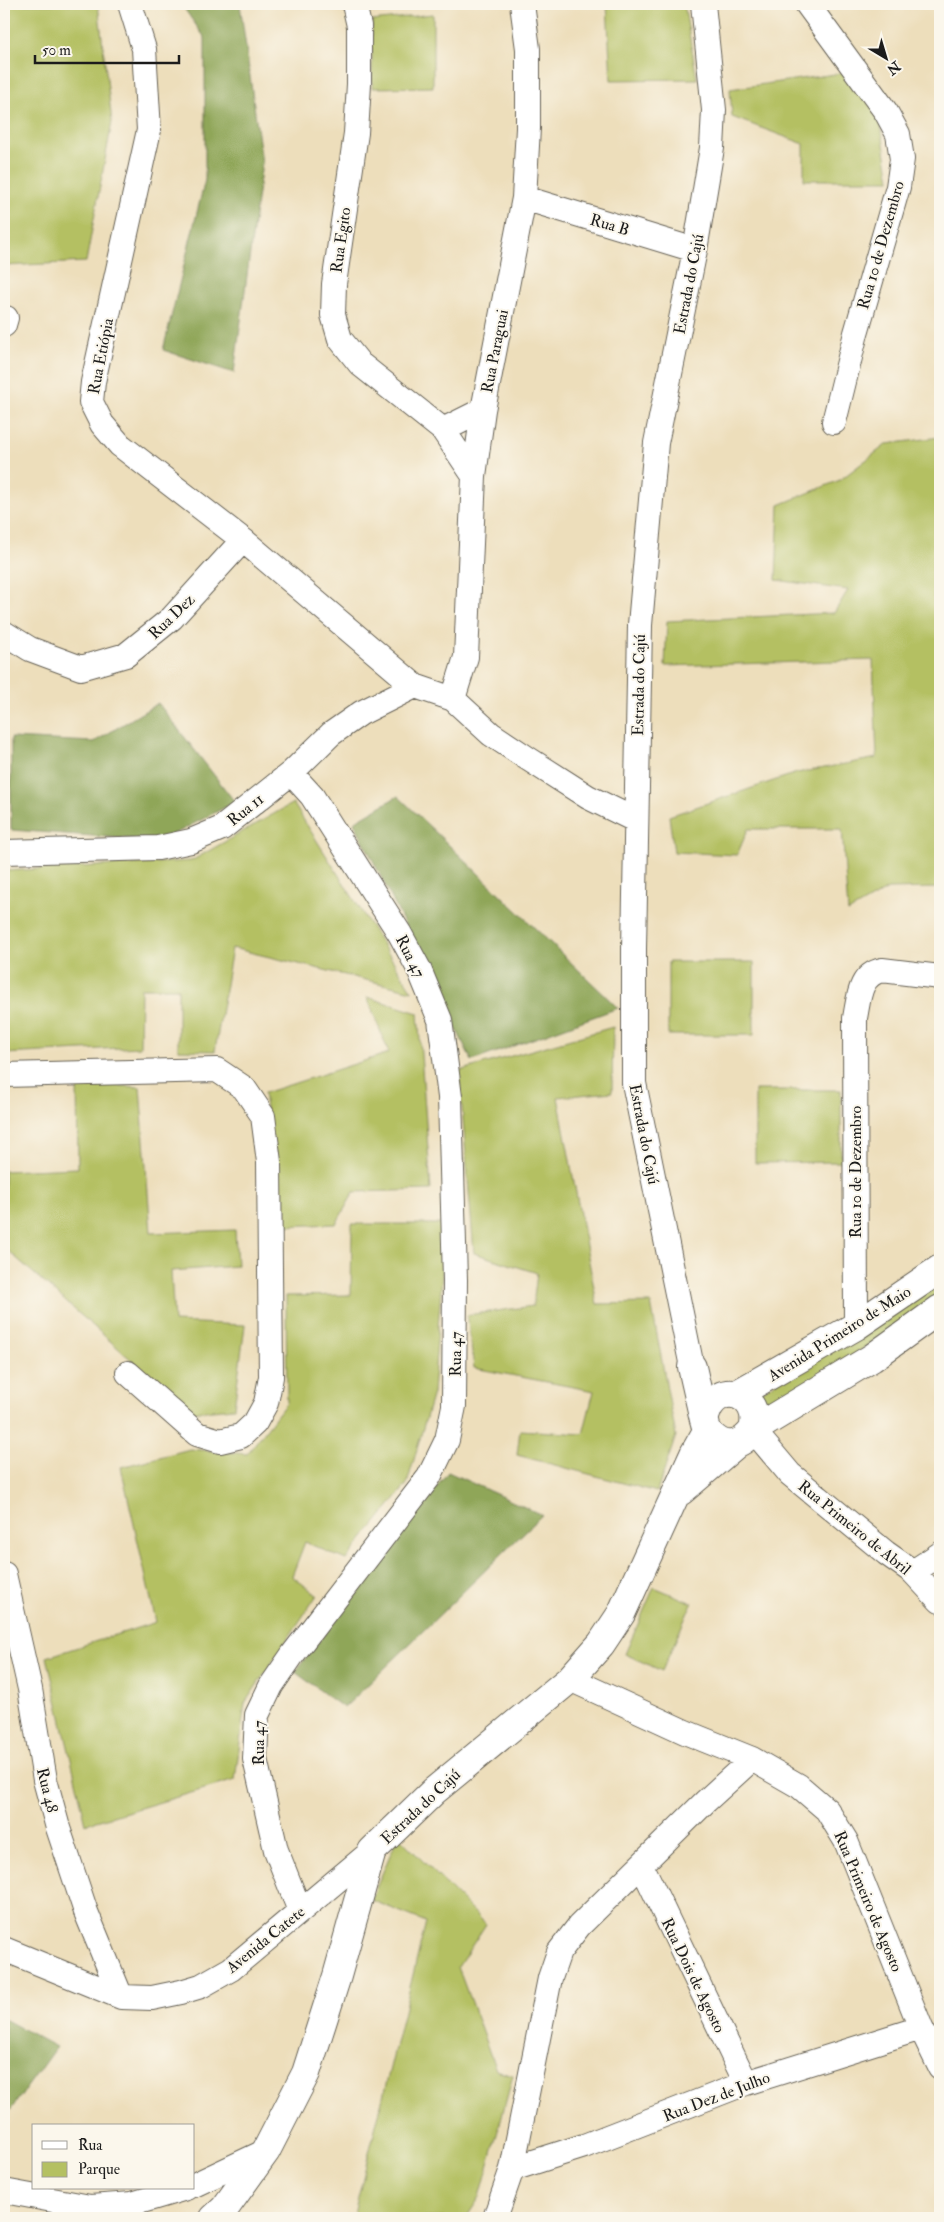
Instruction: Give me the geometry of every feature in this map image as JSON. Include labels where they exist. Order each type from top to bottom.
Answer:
[{"type":"main road","name":"Avenida Primeiro de Maio","points":[[729,1395],[856,1326],[940,1269]]},
{"type":"main road","points":[[706,1425],[718,1442],[744,1437],[872,1358],[940,1309]]},
{"type":"main road","points":[[692,1367],[729,1395],[745,1399],[755,1413],[744,1437]]},
{"type":"main road","name":"Estrada do Cajú","points":[[692,1367],[706,1425]]},
{"type":"main road","name":"Estrada do Cajú","points":[[214,2218],[225,2208],[266,2151],[306,2073],[337,1976],[372,1852],[434,1791],[570,1679],[601,1644],[621,1614],[676,1496],[706,1425],[709,1405],[729,1395]]},
{"type":"main road","name":"Estrada do Cajú","points":[[676,1496],[744,1437]]},
{"type":"street","name":"Rua Etiópia","points":[[130,4],[144,49],[149,130],[93,382],[91,402],[102,424],[120,445],[243,540],[415,686]]},
{"type":"street","name":"Rua Egito","points":[[354,4],[358,26],[357,113],[334,284],[333,315],[340,340],[360,364],[443,430],[474,476]]},
{"type":"street","name":"Rua Paraguai","points":[[453,699],[466,657],[474,476],[484,410],[524,198],[528,128],[528,49],[522,4]]},
{"type":"street","name":"Estrada do Cajú","points":[[692,1367],[634,1083],[635,820],[640,625],[656,443],[696,250],[712,148],[714,110],[703,4]]},
{"type":"street","name":"Rua 10 de Dezembro","points":[[807,4],[886,112],[898,134],[902,159],[898,187],[856,333],[834,422]]},
{"type":"street","name":"Rua B","points":[[524,198],[696,250]]},
{"type":"street","points":[[443,430],[484,410]]},
{"type":"street","name":"Rua Dez","points":[[4,633],[30,649],[81,668],[126,656],[148,640],[172,618],[243,540]]},
{"type":"street","points":[[415,686],[453,699],[491,734],[527,758],[588,797],[635,820]]},
{"type":"street","name":"Rua 11","points":[[4,852],[158,848],[191,841],[222,828],[291,773],[331,734],[368,709],[415,686]]},
{"type":"street","name":"Rua 47","points":[[291,773],[312,796],[400,934],[419,969],[440,1020],[450,1097],[455,1280],[454,1406],[447,1440],[430,1477],[292,1654],[270,1686],[257,1715],[255,1759],[276,1850],[300,1911]]},
{"type":"street","name":"Rua 10 de Dezembro","points":[[856,1326],[855,1018],[862,984],[874,972],[888,970],[940,977]]},
{"type":"street","points":[[4,1075],[217,1070],[244,1088],[263,1116],[269,1162],[271,1376],[266,1403],[255,1423],[241,1436],[220,1441],[197,1434],[128,1373]]},
{"type":"street","name":"Rua Primeiro de Abril","points":[[744,1437],[913,1572],[940,1601]]},
{"type":"street","points":[[913,1572],[940,1554]]},
{"type":"street","name":"Rua 48","points":[[4,1574],[30,1689],[45,1780],[58,1828],[86,1912],[121,1997]]},
{"type":"street","name":"Rua Primeiro de Agosto","points":[[570,1679],[685,1732],[752,1759],[806,1792],[827,1810],[846,1841],[921,2028],[940,2067]]},
{"type":"street","points":[[495,2218],[512,2168],[550,1978],[558,1952],[579,1926],[706,1801],[752,1759]]},
{"type":"street","name":"Avenida Catete","points":[[4,1949],[121,1997],[152,1998],[201,1986],[231,1969],[372,1852]]},
{"type":"street","name":"Rua Dois de Agosto","points":[[642,1866],[746,2083]]},
{"type":"street","name":"Rua Dez de Julho","points":[[512,2168],[592,2143],[746,2083],[921,2028]]},
{"type":"street","points":[[195,2185],[266,2151]]},
{"type":"street","points":[[4,2191],[90,2207],[132,2204],[179,2190]]},
{"type":"green space","points":[[4,4],[98,4],[112,122],[86,262],[4,266]]},
{"type":"green space","points":[[181,4],[240,4],[262,163],[234,373],[163,350],[205,180],[205,38]]},
{"type":"green space","points":[[607,4],[684,4],[697,79],[611,80]]},
{"type":"green space","points":[[433,14],[433,87],[372,88],[372,21]]},
{"type":"green space","points":[[842,73],[879,114],[890,180],[804,180],[804,144],[732,117],[730,89]]},
{"type":"green space","points":[[940,437],[940,888],[888,889],[848,912],[842,829],[748,829],[737,855],[674,852],[669,816],[797,773],[877,758],[873,660],[665,666],[667,621],[834,613],[848,590],[776,580],[779,505],[840,480],[887,444]]},
{"type":"green space","points":[[158,703],[235,802],[161,841],[11,830],[11,738],[94,742]]},
{"type":"green space","points":[[398,796],[618,1008],[472,1061],[354,822]]},
{"type":"green space","points":[[293,803],[412,991],[232,948],[215,1051],[178,1050],[178,988],[141,988],[140,1047],[4,1054],[4,871],[191,861]]},
{"type":"green space","points":[[668,962],[754,962],[754,1035],[668,1035]]},
{"type":"green space","points":[[367,997],[418,1013],[431,1190],[354,1192],[336,1224],[281,1226],[264,1093],[389,1053]]},
{"type":"green space","points":[[613,1027],[612,1092],[558,1097],[597,1304],[651,1303],[676,1436],[657,1492],[517,1455],[520,1430],[583,1434],[594,1391],[474,1368],[467,1315],[533,1306],[537,1273],[474,1253],[459,1071]]},
{"type":"green space","points":[[77,1083],[140,1087],[151,1233],[235,1230],[237,1266],[171,1271],[174,1322],[245,1325],[234,1408],[190,1412],[4,1247],[4,1171],[78,1168]]},
{"type":"green space","points":[[755,1090],[841,1090],[841,1162],[755,1163]]},
{"type":"green space","points":[[352,1224],[446,1224],[433,1393],[407,1484],[346,1560],[305,1542],[292,1576],[317,1595],[245,1703],[235,1780],[86,1824],[47,1657],[156,1622],[121,1467],[190,1449],[247,1454],[287,1402],[286,1296],[351,1295]]},
{"type":"green space","points":[[940,1274],[940,1295],[770,1413],[759,1393]]},
{"type":"green space","points":[[448,1472],[542,1515],[344,1708],[295,1672]]},
{"type":"green space","points":[[654,1587],[692,1603],[662,1671],[625,1654]]},
{"type":"green space","points":[[398,1836],[486,1924],[458,1967],[496,2070],[513,2075],[480,2197],[466,2218],[353,2218],[426,1922],[371,1900]]},
{"type":"green space","points":[[4,2019],[56,2047],[4,2119]]}]
